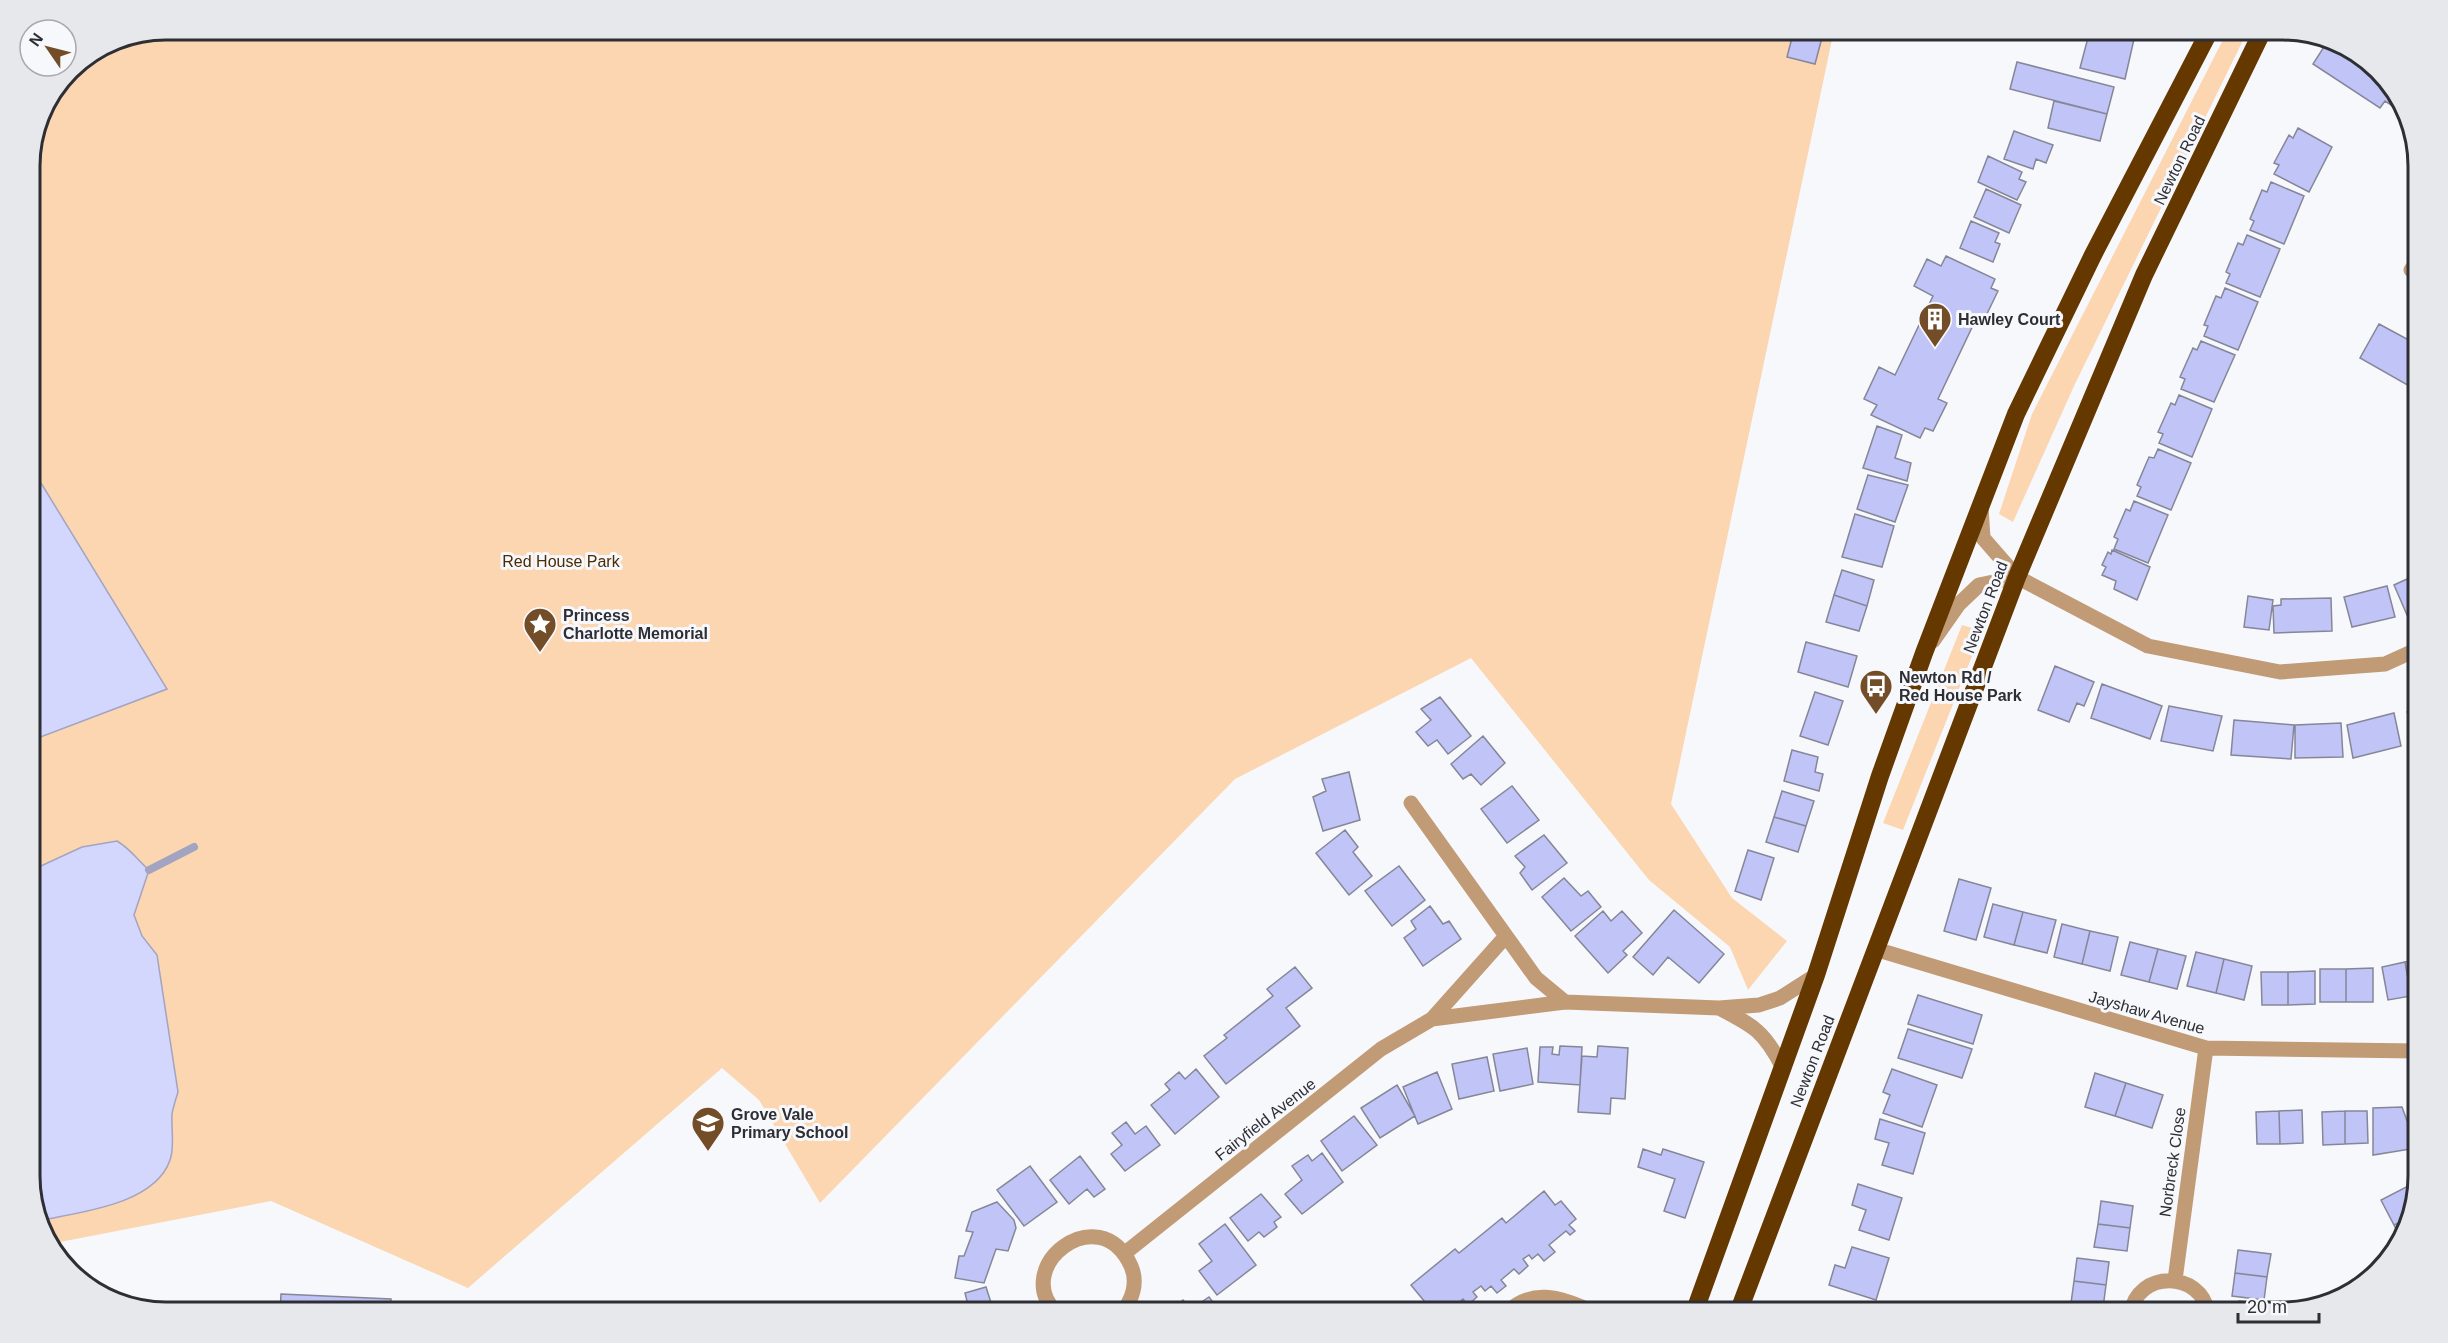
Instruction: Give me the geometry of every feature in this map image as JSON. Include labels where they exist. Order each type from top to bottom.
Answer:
[{"type":"highway","name":"Newton Road","points":[[1698,1302],[1816,975],[1880,776],[1924,653],[2016,414],[2205,40]]},
{"type":"highway","name":"Newton Road","points":[[1742,1302],[2017,577],[2144,275],[2258,40]]},
{"type":"street","points":[[1981,502],[1983,538],[2017,577],[2148,646],[2280,672],[2385,664],[2407,654]]},
{"type":"street","points":[[1924,653],[1959,604],[1979,585],[2017,577]]},
{"type":"street","points":[[1411,803],[1536,978],[1565,1002]]},
{"type":"street","name":"Fairyfield Avenue","points":[[1125,1252],[1382,1049],[1432,1019],[1506,936]]},
{"type":"street","name":"Jayshaw Avenue","points":[[1875,949],[2206,1048],[2408,1055]]},
{"type":"street","name":"Fairyfield Avenue","points":[[1432,1019],[1565,1002],[1719,1008],[1759,1005],[1780,998],[1816,975]]},
{"type":"street","name":"Fairyfield Avenue","points":[[1719,1008],[1751,1024],[1769,1040],[1783,1068]]},
{"type":"street","name":"Norbreck Close","points":[[2175,1280],[2206,1048]]},
{"type":"street","points":[[1051,1302],[1045,1292],[1044,1275],[1051,1258],[1063,1245],[1079,1238],[1097,1237],[1113,1243],[1125,1252],[1133,1272],[1134,1290],[1130,1302]]},
{"type":"street","points":[[2135,1302],[2137,1296],[2147,1286],[2160,1280],[2175,1280],[2189,1284],[2199,1293],[2203,1302]]},
{"type":"street","points":[[1522,1302],[1552,1296],[1568,1302]]},
{"type":"green space","name":"Red House Park","points":[[167,40],[1832,40],[1671,804],[1732,898],[1787,941],[1748,990],[1730,947],[1649,880],[1471,658],[1235,779],[820,1203],[759,1100],[722,1068],[468,1288],[271,1201],[60,1242],[47,1217],[43,1201],[41,1185],[41,158],[50,118],[72,83],[83,72],[118,50],[142,43]]},
{"type":"green space","points":[[2223,40],[2243,40],[2074,386],[2013,522],[1999,514],[2032,414]]},
{"type":"green space","points":[[1962,625],[1982,631],[1903,830],[1883,823]]},
{"type":"water","points":[[41,483],[167,689],[41,737]]},
{"type":"water","points":[[117,841],[149,870],[134,915],[142,936],[157,955],[178,1092],[172,1114],[171,1155],[162,1175],[149,1187],[115,1204],[48,1219],[41,1185],[41,866],[82,847]]},
{"type":"building","points":[[1791,40],[1821,40],[1815,64],[1787,57]]},
{"type":"building","points":[[2087,40],[2134,40],[2125,79],[2080,68]]},
{"type":"building","points":[[2323,48],[2344,57],[2371,77],[2392,105],[2385,101],[2380,108],[2313,64]]},
{"type":"building","points":[[2017,62],[2114,87],[2107,114],[2010,89]]},
{"type":"building","points":[[2054,101],[2107,114],[2100,141],[2048,128]]},
{"type":"building","points":[[2298,128],[2332,147],[2309,192],[2274,174],[2279,165],[2274,163],[2289,135],[2293,138]]},
{"type":"building","points":[[2014,131],[2053,145],[2046,163],[2036,159],[2033,169],[2004,159]]},
{"type":"building","points":[[1988,156],[2022,172],[2019,179],[2026,182],[2017,200],[1978,182]]},
{"type":"building","points":[[2271,182],[2304,196],[2284,244],[2250,230],[2254,221],[2250,219],[2262,190],[2267,192]]},
{"type":"building","points":[[1986,189],[2021,205],[2009,233],[1974,217]]},
{"type":"building","points":[[1971,221],[1999,233],[1995,242],[2000,244],[1993,262],[1960,248]]},
{"type":"building","points":[[2247,235],[2280,249],[2260,297],[2226,283],[2230,274],[2226,272],[2238,243],[2243,245]]},
{"type":"building","name":"Hawley Court","points":[[1946,256],[1995,279],[1991,288],[1998,291],[1984,320],[1977,317],[1938,399],[1947,403],[1933,431],[1925,428],[1920,438],[1871,415],[1877,405],[1864,399],[1879,367],[1895,375],[1933,296],[1914,286],[1927,259],[1941,266]]},
{"type":"building","points":[[2225,288],[2258,302],[2238,350],[2204,336],[2208,326],[2204,325],[2216,296],[2221,298]]},
{"type":"building","points":[[2379,324],[2407,339],[2407,385],[2360,358]]},
{"type":"building","points":[[2201,341],[2235,355],[2214,402],[2181,389],[2185,379],[2180,377],[2193,348],[2197,350]]},
{"type":"building","points":[[2179,395],[2212,409],[2192,457],[2159,443],[2163,434],[2158,432],[2171,403],[2175,405]]},
{"type":"building","points":[[1877,426],[1902,435],[1895,458],[1911,463],[1907,481],[1863,468]]},
{"type":"building","points":[[2158,449],[2191,463],[2171,510],[2137,496],[2141,487],[2137,485],[2149,457],[2154,458]]},
{"type":"building","points":[[1868,475],[1908,485],[1895,522],[1857,509]]},
{"type":"building","points":[[2134,501],[2168,515],[2148,563],[2114,549],[2118,539],[2114,537],[2126,509],[2130,511]]},
{"type":"building","points":[[1855,514],[1894,526],[1882,567],[1842,557]]},
{"type":"building","points":[[2112,550],[2150,567],[2137,600],[2114,589],[2116,581],[2102,575],[2106,567],[2102,565],[2108,552],[2111,554]]},
{"type":"building","points":[[1842,570],[1874,580],[1867,606],[1834,595]]},
{"type":"building","points":[[2407,579],[2407,615],[2394,585]]},
{"type":"building","points":[[2387,586],[2395,617],[2352,627],[2344,597]]},
{"type":"building","points":[[1834,595],[1867,606],[1859,631],[1826,622]]},
{"type":"building","points":[[2248,596],[2273,600],[2269,630],[2244,627]]},
{"type":"building","points":[[2331,598],[2332,631],[2274,633],[2273,606],[2281,605],[2281,599]]},
{"type":"building","points":[[1806,642],[1857,656],[1848,687],[1798,672]]},
{"type":"building","points":[[2055,666],[2094,682],[2084,706],[2077,703],[2069,722],[2038,710]]},
{"type":"building","points":[[2102,684],[2162,706],[2150,739],[2091,718]]},
{"type":"building","points":[[1815,692],[1843,701],[1828,745],[1800,736]]},
{"type":"building","points":[[1440,697],[1471,736],[1448,754],[1437,740],[1428,746],[1416,732],[1431,720],[1421,709]]},
{"type":"building","points":[[2169,706],[2222,716],[2213,751],[2161,741]]},
{"type":"building","points":[[2394,713],[2401,746],[2353,758],[2347,725]]},
{"type":"building","points":[[2234,720],[2294,725],[2291,759],[2231,755]]},
{"type":"building","points":[[2341,723],[2343,757],[2295,758],[2295,725]]},
{"type":"building","points":[[1483,736],[1505,763],[1481,785],[1471,774],[1463,779],[1451,764]]},
{"type":"building","points":[[1792,750],[1818,757],[1815,772],[1823,774],[1819,791],[1784,781]]},
{"type":"building","points":[[1349,772],[1360,820],[1323,831],[1313,797],[1326,791],[1322,779]]},
{"type":"building","points":[[1512,786],[1539,820],[1507,843],[1481,809]]},
{"type":"building","points":[[1782,791],[1814,801],[1806,826],[1774,817]]},
{"type":"building","points":[[1774,817],[1806,826],[1798,852],[1766,842]]},
{"type":"building","points":[[1345,830],[1358,847],[1353,852],[1372,876],[1349,895],[1316,853]]},
{"type":"building","points":[[1544,835],[1567,863],[1532,890],[1520,873],[1525,867],[1515,856]]},
{"type":"building","points":[[1748,850],[1774,858],[1761,900],[1735,891]]},
{"type":"building","points":[[1399,866],[1425,900],[1392,926],[1365,891]]},
{"type":"building","points":[[1564,878],[1581,896],[1588,891],[1601,907],[1571,931],[1542,897]]},
{"type":"building","points":[[1959,879],[1991,888],[1976,940],[1944,931]]},
{"type":"building","points":[[1993,904],[2023,912],[2014,945],[1984,937]]},
{"type":"building","points":[[1430,906],[1443,924],[1449,921],[1461,939],[1423,966],[1404,938],[1416,929],[1411,921]]},
{"type":"building","points":[[1674,910],[1724,954],[1699,983],[1668,957],[1653,975],[1633,957]]},
{"type":"building","points":[[1603,911],[1611,921],[1622,911],[1642,933],[1623,951],[1627,955],[1608,973],[1575,936]]},
{"type":"building","points":[[2023,912],[2056,920],[2047,953],[2014,945]]},
{"type":"building","points":[[2062,924],[2090,931],[2082,964],[2054,957]]},
{"type":"building","points":[[2090,931],[2118,937],[2110,971],[2082,964]]},
{"type":"building","points":[[2130,942],[2158,949],[2149,982],[2121,975]]},
{"type":"building","points":[[2158,949],[2186,956],[2177,989],[2149,982]]},
{"type":"building","points":[[2196,952],[2224,959],[2216,993],[2187,986]]},
{"type":"building","points":[[2224,959],[2252,966],[2244,1000],[2216,993]]},
{"type":"building","points":[[2405,962],[2408,962],[2408,978]]},
{"type":"building","points":[[2405,962],[2408,997],[2388,1000],[2382,967]]},
{"type":"building","points":[[1295,967],[1312,988],[1286,1008],[1300,1026],[1226,1084],[1204,1056],[1227,1038],[1224,1035],[1273,996],[1267,989]]},
{"type":"building","points":[[2373,968],[2373,1002],[2346,1002],[2346,969]]},
{"type":"building","points":[[2320,969],[2346,969],[2346,1002],[2320,1002]]},
{"type":"building","points":[[2315,971],[2315,1004],[2288,1005],[2288,972]]},
{"type":"building","points":[[2261,972],[2288,972],[2288,1005],[2262,1005]]},
{"type":"building","points":[[1918,995],[1982,1015],[1973,1044],[1908,1024]]},
{"type":"building","points":[[1908,1029],[1972,1049],[1962,1078],[1898,1058]]},
{"type":"building","points":[[1560,1046],[1582,1047],[1580,1085],[1538,1082],[1540,1047],[1553,1047],[1552,1054],[1559,1055]]},
{"type":"building","points":[[1598,1046],[1628,1048],[1625,1099],[1611,1098],[1610,1114],[1578,1112],[1582,1056],[1597,1057]]},
{"type":"building","points":[[1527,1048],[1533,1084],[1500,1091],[1493,1054]]},
{"type":"building","points":[[1487,1057],[1494,1091],[1459,1099],[1452,1064]]},
{"type":"building","points":[[1196,1069],[1219,1097],[1175,1134],[1151,1105],[1170,1090],[1165,1084],[1179,1072],[1185,1079]]},
{"type":"building","points":[[1892,1069],[1937,1085],[1922,1127],[1883,1113],[1890,1095],[1883,1092]]},
{"type":"building","points":[[1437,1072],[1452,1109],[1418,1124],[1403,1087]]},
{"type":"building","points":[[2095,1073],[2126,1083],[2115,1116],[2085,1107]]},
{"type":"building","points":[[2126,1083],[2163,1095],[2152,1128],[2115,1116]]},
{"type":"building","points":[[1397,1085],[1415,1116],[1380,1138],[1361,1108]]},
{"type":"building","points":[[2402,1107],[2408,1123],[2408,1149],[2373,1155],[2373,1108]]},
{"type":"building","points":[[2302,1110],[2303,1143],[2280,1144],[2279,1111]]},
{"type":"building","points":[[2279,1111],[2280,1144],[2257,1144],[2256,1112]]},
{"type":"building","points":[[2345,1111],[2367,1111],[2368,1143],[2345,1144]]},
{"type":"building","points":[[2345,1111],[2345,1144],[2323,1145],[2322,1112]]},
{"type":"building","points":[[1354,1116],[1377,1145],[1342,1171],[1321,1141]]},
{"type":"building","points":[[1880,1119],[1925,1133],[1913,1174],[1882,1165],[1889,1143],[1875,1139]]},
{"type":"building","points":[[1126,1122],[1135,1134],[1146,1126],[1160,1145],[1125,1171],[1111,1154],[1122,1145],[1112,1133]]},
{"type":"building","points":[[1643,1149],[1661,1155],[1663,1149],[1704,1162],[1685,1218],[1664,1211],[1675,1179],[1638,1167]]},
{"type":"building","points":[[1322,1153],[1343,1182],[1302,1214],[1285,1194],[1302,1180],[1292,1166],[1308,1155],[1312,1161]]},
{"type":"building","points":[[1080,1156],[1105,1189],[1094,1197],[1087,1189],[1069,1204],[1050,1180]]},
{"type":"building","points":[[1030,1166],[1057,1202],[1024,1226],[997,1190]]},
{"type":"building","points":[[1858,1184],[1902,1198],[1889,1240],[1859,1230],[1866,1210],[1852,1205]]},
{"type":"building","points":[[2407,1187],[2399,1223],[2394,1225],[2381,1200]]},
{"type":"building","points":[[1544,1191],[1555,1205],[1561,1201],[1576,1219],[1569,1225],[1575,1231],[1570,1235],[1566,1231],[1549,1245],[1555,1252],[1544,1261],[1538,1254],[1532,1259],[1529,1255],[1523,1259],[1528,1266],[1519,1274],[1514,1269],[1501,1280],[1506,1286],[1497,1293],[1491,1286],[1485,1291],[1481,1286],[1473,1292],[1477,1297],[1471,1302],[1466,1302],[1463,1299],[1459,1302],[1425,1302],[1411,1285],[1455,1249],[1459,1253],[1502,1218],[1506,1223]]},
{"type":"building","points":[[1261,1194],[1281,1217],[1274,1222],[1277,1227],[1264,1237],[1259,1232],[1248,1241],[1230,1218]]},
{"type":"building","points":[[2101,1201],[2133,1206],[2130,1228],[2098,1224]]},
{"type":"building","points":[[997,1202],[1014,1220],[1016,1228],[1008,1251],[996,1249],[984,1283],[955,1278],[959,1256],[964,1256],[973,1232],[966,1231],[972,1212]]},
{"type":"building","points":[[1225,1224],[1256,1265],[1217,1295],[1199,1271],[1212,1261],[1199,1244]]},
{"type":"building","points":[[2098,1224],[2130,1228],[2127,1251],[2094,1247]]},
{"type":"building","points":[[1852,1247],[1889,1258],[1876,1300],[1829,1285],[1835,1265],[1845,1268]]},
{"type":"building","points":[[2238,1250],[2271,1254],[2267,1277],[2235,1273]]},
{"type":"building","points":[[2077,1258],[2109,1262],[2106,1285],[2074,1281]]},
{"type":"building","points":[[2235,1273],[2267,1277],[2264,1300],[2232,1296]]},
{"type":"building","points":[[2074,1281],[2106,1285],[2104,1302],[2071,1302]]},
{"type":"building","points":[[986,1287],[991,1302],[967,1302],[965,1293]]},
{"type":"building","points":[[281,1294],[391,1299],[391,1302],[281,1302]]},
{"type":"building","points":[[1209,1297],[1213,1302],[1202,1302]]},
{"type":"waterway","points":[[149,870],[194,847]]},
{"type":"place","name":"Hawley Court","points":[[1935,348]]},
{"type":"place","name":"Princess Charlotte Memorial","points":[[540,653]]},
{"type":"place","name":"Newton Rd / Red House Park","points":[[1876,715]]},
{"type":"place","name":"Grove Vale Primary School","points":[[708,1152]]}]
